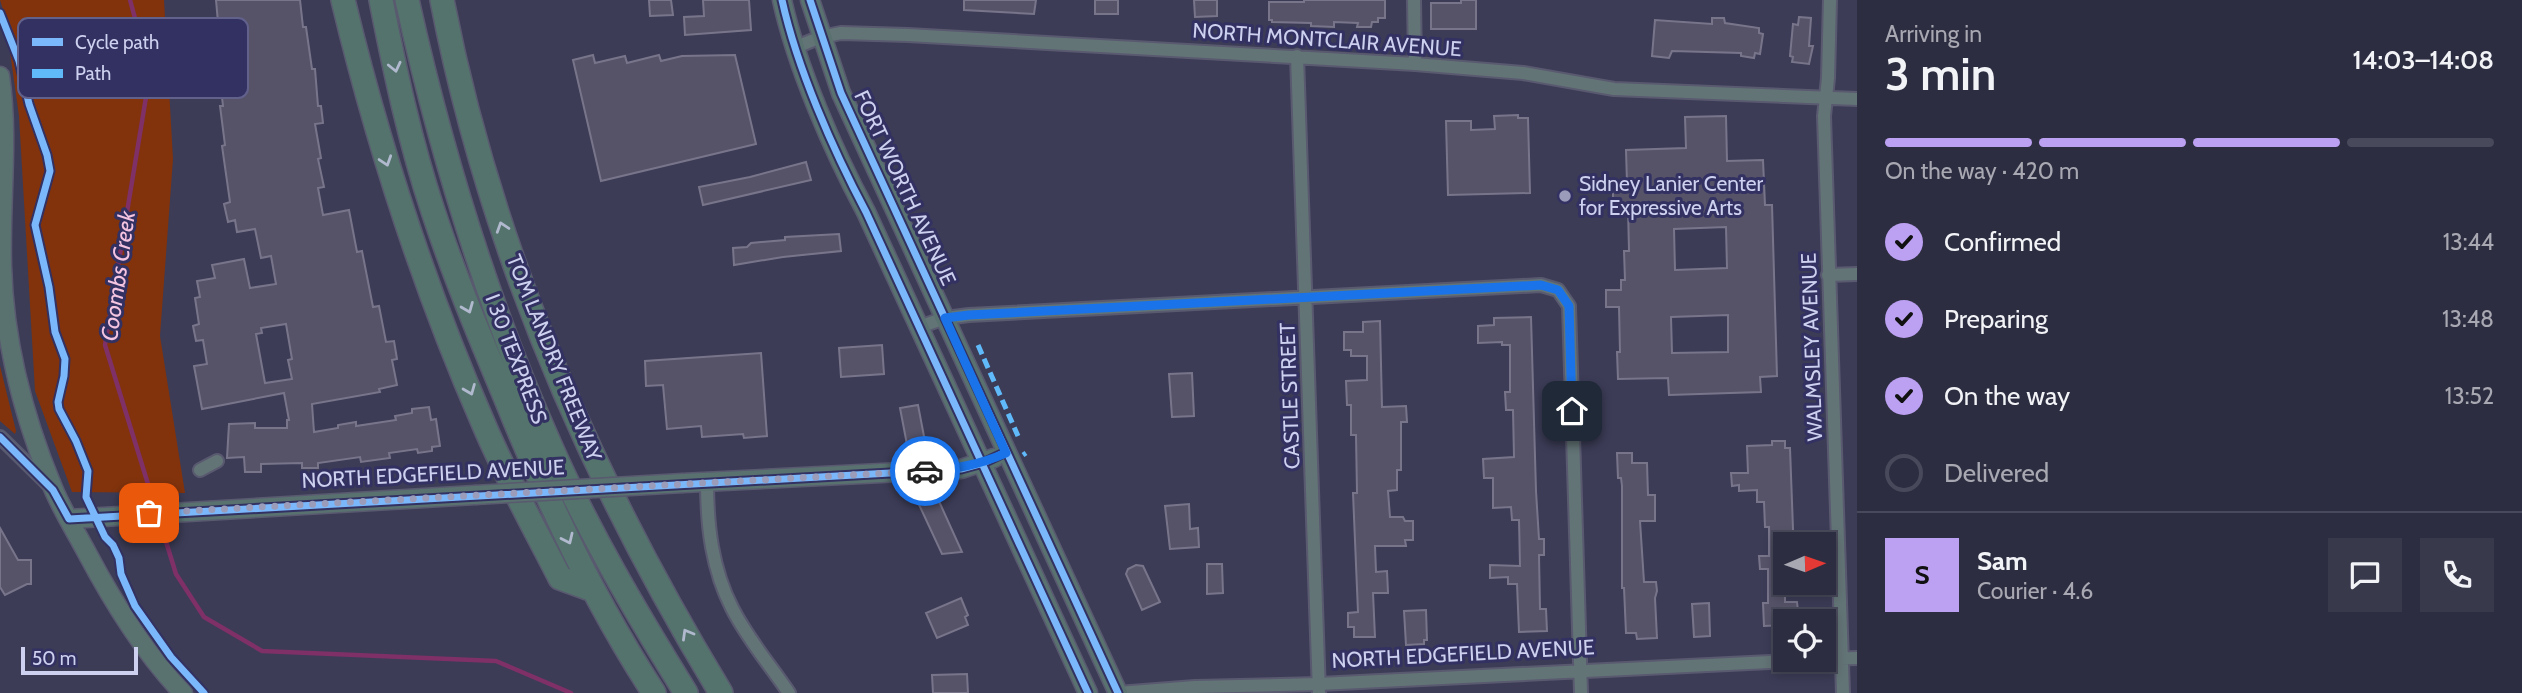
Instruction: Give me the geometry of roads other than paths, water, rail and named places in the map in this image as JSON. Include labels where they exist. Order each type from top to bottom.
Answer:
[{"type":"highway","points":[[343,0],[365,89],[426,282],[484,426],[559,578],[593,590]]},
{"type":"highway","points":[[380,0],[408,125],[432,209],[461,292],[530,458],[593,590],[654,693]]},
{"type":"highway","name":"I 30 TEXPRESS","points":[[407,0],[443,147],[477,258],[512,356],[551,449],[593,533],[686,693]]},
{"type":"highway","name":"TOM LANDRY FREEWAY","points":[[442,0],[466,110],[490,192],[547,352],[627,525],[721,693]]},
{"type":"street","points":[[782,0],[796,47],[848,178],[1088,693]]},
{"type":"street","name":"FORT WORTH AVENUE","points":[[810,0],[841,93],[1118,693]]},
{"type":"street","points":[[1414,0],[1415,64]]},
{"type":"street","name":"WALMSLEY AVENUE","points":[[1830,0],[1824,116],[1843,693]]},
{"type":"street","name":"NORTH MONTCLAIR AVENUE","points":[[796,47],[821,37],[841,33],[908,35],[1415,64],[1523,73],[1614,89],[1857,99]]},
{"type":"street","name":"CASTLE STREET","points":[[1297,56],[1319,689]]},
{"type":"street","points":[[0,76],[4,113],[1,267],[20,392],[54,490],[107,591],[134,631],[183,693]]},
{"type":"street","points":[[848,178],[874,166]]},
{"type":"street","points":[[1828,275],[1857,274]]},
{"type":"street","points":[[919,327],[945,318],[1541,285],[1558,290],[1569,306],[1581,693]]},
{"type":"street","points":[[0,438],[54,490]]},
{"type":"street","name":"NORTH EDGEFIELD AVENUE","points":[[69,519],[961,469],[1006,453]]},
{"type":"street","points":[[200,470],[217,461]]},
{"type":"street","points":[[707,482],[711,544],[722,586],[733,610],[789,693]]},
{"type":"street","points":[[1836,658],[1857,658]]},
{"type":"street","name":"NORTH EDGEFIELD AVENUE","points":[[1118,693],[1195,687],[1319,689],[1580,671],[1773,662]]},
{"type":"waterway","name":"Coombs Creek","points":[[130,0],[135,18]]},
{"type":"waterway","name":"Coombs Creek","points":[[146,98],[105,345],[156,510]]},
{"type":"waterway","name":"Coombs Creek","points":[[159,519],[176,574],[204,617],[262,651],[496,661],[571,693]]},
{"type":"place","name":"Sidney Lanier Center for Expressive Arts","points":[[1565,196]]}]
